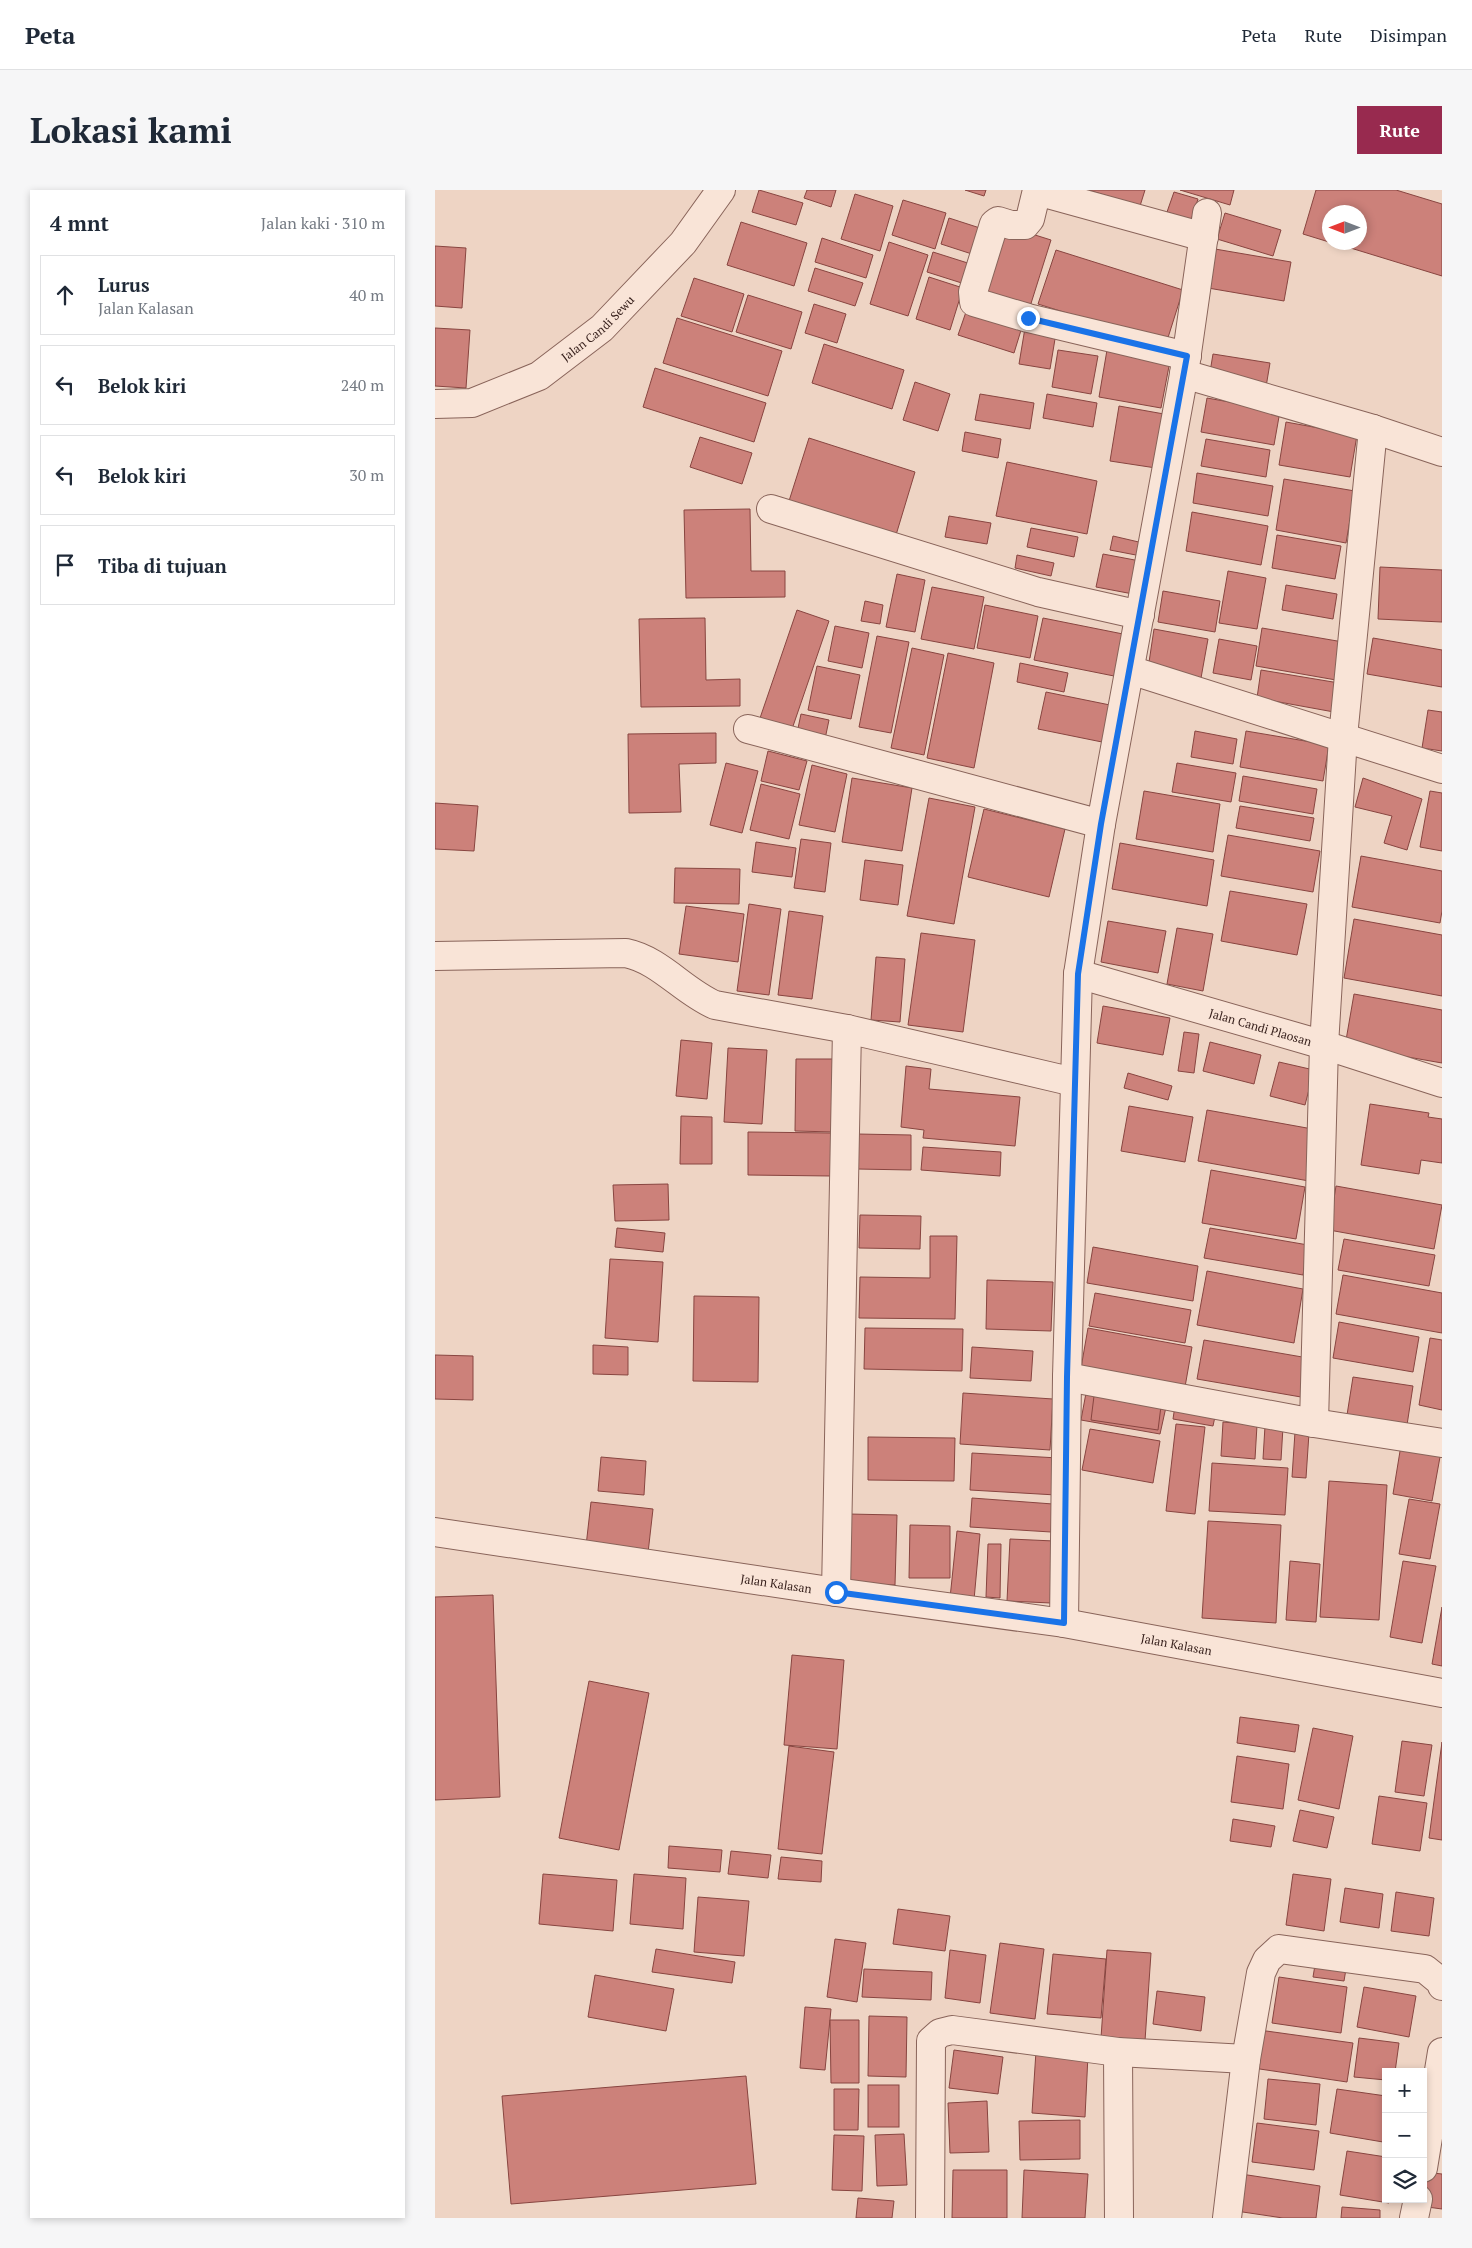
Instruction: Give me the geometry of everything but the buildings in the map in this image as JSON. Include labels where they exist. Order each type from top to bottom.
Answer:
[{"type":"street","name":"Jalan Candi Sewu","points":[[435,404],[472,403],[539,376],[602,328],[683,243],[721,190]]},
{"type":"street","points":[[1064,1623],[1067,1377],[1078,974],[1101,824],[1186,365],[1206,225],[1037,190],[1030,219],[1025,225],[1011,225],[998,221],[994,224],[973,292],[974,302],[1186,365],[1442,452]]},
{"type":"street","points":[[1314,1423],[1325,1045],[1343,737],[1373,429]]},
{"type":"street","points":[[771,509],[1038,592],[1140,615]]},
{"type":"street","points":[[1130,670],[1442,769]]},
{"type":"street","points":[[748,729],[1101,824]]},
{"type":"street","points":[[435,956],[626,953],[647,960],[702,999],[715,1005],[847,1029],[1074,1082]]},
{"type":"street","name":"Jalan Candi Plaosan","points":[[1078,974],[1325,1045],[1442,1083]]},
{"type":"street","points":[[836,1592],[847,1029]]},
{"type":"street","points":[[1067,1377],[1314,1423],[1442,1442]]},
{"type":"street","name":"Jalan Kalasan","points":[[435,1532],[836,1592],[1064,1623],[1442,1693]]},
{"type":"street","points":[[1227,2218],[1246,2059],[1261,1973],[1267,1960],[1279,1949],[1425,1969],[1442,1986]]},
{"type":"street","points":[[930,2218],[931,2041],[939,2033],[952,2030],[1119,2052],[1246,2059]]},
{"type":"street","points":[[1119,2052],[1119,2218]]},
{"type":"street","points":[[1425,2158],[1442,2052]]},
{"type":"street","points":[[1414,2218],[1417,2203]]},
{"type":"route","points":[[836,1592],[1064,1623],[1067,1377],[1078,974],[1101,824],[1187,356],[1028,318]]}]
